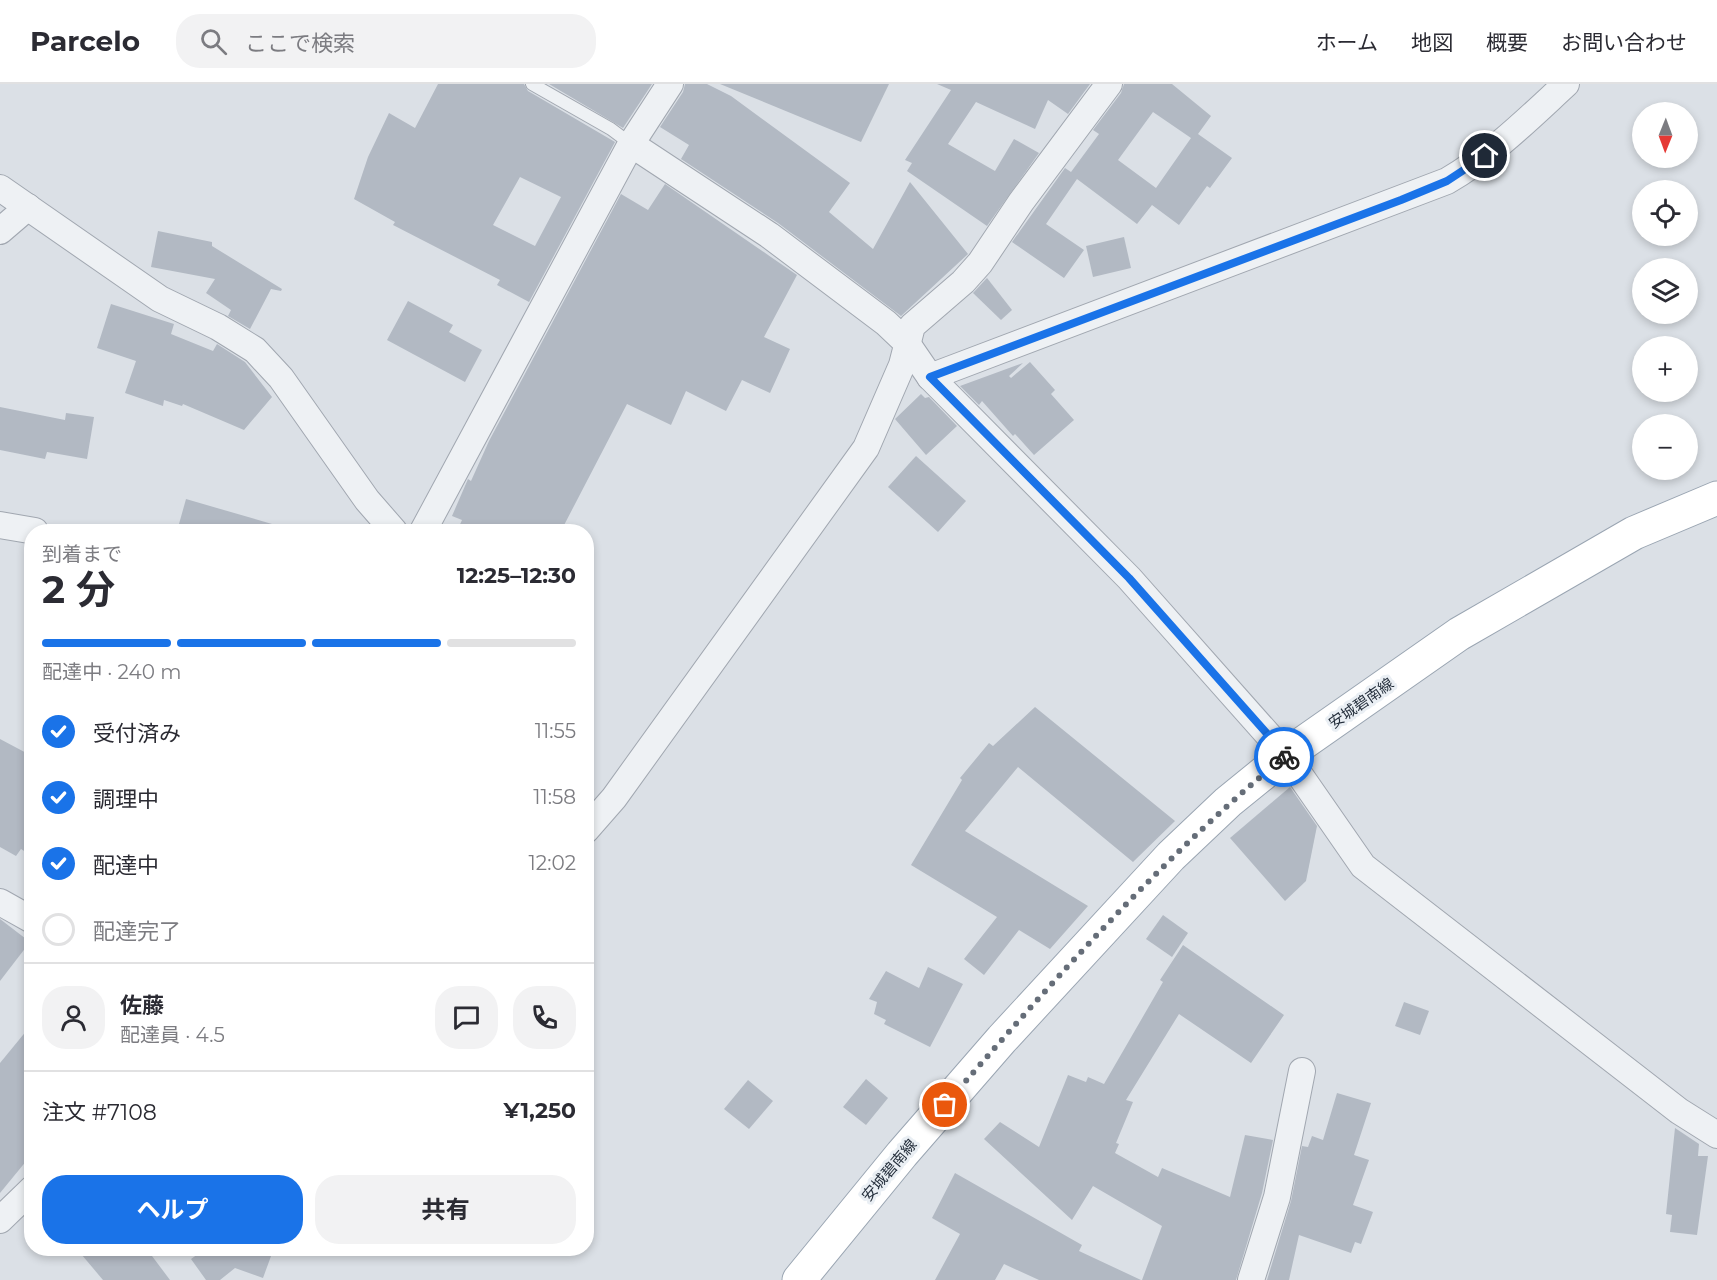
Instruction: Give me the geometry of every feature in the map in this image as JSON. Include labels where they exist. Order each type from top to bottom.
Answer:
[{"type":"main road","name":"安城碧南線","points":[[799,1280],[902,1154],[1002,1039],[1163,865],[1228,802],[1286,755],[1460,634],[1634,532],[1717,498]]},
{"type":"street","points":[[427,524],[631,144],[670,84]]},
{"type":"street","points":[[594,821],[614,798],[866,448],[902,365],[906,342],[912,326],[963,282],[980,263],[1022,202],[1110,84]]},
{"type":"street","points":[[930,377],[1447,181],[1471,167],[1499,145],[1566,84]]},
{"type":"street","points":[[631,144],[769,235],[886,323],[906,342],[930,377],[1129,578],[1286,755],[1363,866],[1678,1111],[1717,1135]]},
{"type":"street","points":[[0,188],[160,299],[218,327],[255,350],[281,378],[367,500],[388,524]]},
{"type":"street","points":[[0,231],[28,207]]},
{"type":"street","points":[[0,525],[24,529]]},
{"type":"street","points":[[0,902],[24,916]]},
{"type":"street","points":[[1251,1280],[1276,1197],[1302,1071]]},
{"type":"street","points":[[0,1221],[24,1197]]},
{"type":"street","points":[[0,1221],[24,1218]]},
{"type":"lane","points":[[532,84],[611,129],[631,144]]},
{"type":"building","points":[[438,84],[524,84],[528,91],[615,142],[529,302],[497,285],[500,280],[393,225],[395,222],[354,199],[368,157],[389,113],[415,128]],"holes":[[[520,177],[561,197],[535,246],[493,225]]]},
{"type":"building","points":[[549,84],[652,84],[623,128]]},
{"type":"building","points":[[685,84],[707,84],[731,96],[850,183],[829,212],[873,249],[910,182],[968,254],[901,316],[778,223],[681,159],[689,145],[660,127],[683,92]]},
{"type":"building","points":[[720,84],[889,84],[861,142]]},
{"type":"building","points":[[937,84],[1090,84],[1068,114],[1048,100],[1035,129],[976,102],[948,144],[995,171],[1014,139],[1039,153],[987,226],[907,171],[912,163],[905,160],[951,90]]},
{"type":"building","points":[[1124,84],[1172,84],[1211,116],[1198,134],[1232,158],[1210,188],[1207,186],[1179,225],[1152,205],[1137,224],[1077,179],[1046,224],[1084,250],[1064,278],[1012,242],[1065,168],[1071,172],[1099,134],[1093,130],[1121,93]],"holes":[[[1153,112],[1191,138],[1156,188],[1118,160]]]},
{"type":"building","points":[[665,184],[797,275],[764,337],[790,349],[770,393],[742,380],[726,411],[686,391],[671,425],[627,404],[565,524],[460,524],[462,520],[452,516],[468,479],[471,481],[489,441],[621,194],[648,210]]},
{"type":"building","points":[[158,231],[212,242],[212,246],[282,289],[281,291],[271,289],[250,329],[228,316],[231,310],[206,293],[215,279],[151,267]]},
{"type":"building","points":[[1124,237],[1131,268],[1093,277],[1086,246]]},
{"type":"building","points":[[987,278],[1012,310],[1001,320],[973,293]]},
{"type":"building","points":[[408,301],[453,325],[449,332],[482,350],[465,382],[387,340]]},
{"type":"building","points":[[111,304],[174,324],[171,334],[213,351],[217,344],[245,362],[272,397],[244,430],[183,404],[182,406],[164,400],[163,406],[125,393],[136,361],[97,348]]},
{"type":"building","points":[[1030,362],[1055,390],[1051,394],[1074,420],[1034,455],[1015,434],[1013,436],[982,401],[979,405],[960,386],[1023,363],[1009,376],[1011,378]]},
{"type":"building","points":[[921,394],[925,398],[929,397],[957,426],[926,455],[895,419]]},
{"type":"building","points":[[0,407],[65,420],[66,413],[94,417],[87,459],[47,452],[45,459],[0,450]]},
{"type":"building","points":[[916,456],[966,501],[938,532],[888,487]]},
{"type":"building","points":[[186,499],[272,524],[179,524]]},
{"type":"building","points":[[1035,707],[1175,821],[1133,862],[1018,767],[965,831],[1088,906],[1050,949],[1019,930],[984,975],[964,959],[997,917],[911,865],[962,780],[960,778],[989,743],[993,746]]},
{"type":"building","points":[[0,739],[24,752],[24,851],[21,849],[16,856],[0,847]]},
{"type":"building","points":[[1290,787],[1317,826],[1306,881],[1285,901],[1230,838]]},
{"type":"building","points":[[1163,915],[1188,933],[1172,957],[1146,939]]},
{"type":"building","points":[[0,919],[24,937],[24,950],[0,981]]},
{"type":"building","points":[[1183,945],[1284,1015],[1251,1063],[1179,1014],[1126,1100],[1133,1102],[1116,1143],[1119,1144],[1115,1153],[1158,1177],[1162,1168],[1230,1197],[1245,1135],[1273,1140],[1262,1193],[1236,1280],[1142,1280],[1162,1226],[1093,1186],[1072,1220],[984,1139],[1000,1122],[1039,1147],[1068,1075],[1086,1082],[1088,1077],[1104,1084],[1163,982],[1160,980]]},
{"type":"building","points":[[928,967],[963,984],[930,1047],[884,1024],[886,1020],[874,1014],[877,1002],[869,999],[886,971],[919,988]]},
{"type":"building","points":[[1404,1002],[1429,1011],[1420,1035],[1395,1026]]},
{"type":"building","points":[[24,1034],[24,1164],[0,1193],[0,1063]]},
{"type":"building","points":[[866,1079],[888,1098],[866,1125],[843,1107]]},
{"type":"building","points":[[748,1080],[773,1101],[749,1129],[724,1109]]},
{"type":"building","points":[[1337,1093],[1371,1103],[1354,1155],[1369,1160],[1353,1205],[1373,1212],[1361,1244],[1355,1242],[1351,1253],[1299,1235],[1289,1280],[1267,1280],[1291,1201],[1302,1146],[1308,1147],[1312,1136],[1323,1140]]},
{"type":"building","points":[[1675,1128],[1699,1144],[1698,1156],[1708,1156],[1697,1235],[1670,1232],[1672,1215],[1666,1214]]},
{"type":"building","points":[[955,1173],[1082,1245],[1079,1251],[1141,1280],[1039,1280],[1004,1264],[995,1280],[935,1280],[960,1234],[932,1218]]},
{"type":"building","points":[[83,1256],[152,1256],[170,1280],[103,1280]]},
{"type":"building","points":[[195,1256],[271,1256],[263,1278],[235,1268],[220,1280],[206,1280],[191,1259]]},
{"type":"way so far","points":[[945,1105],[1002,1039],[1171,856],[1228,802],[1284,757]]},
{"type":"route","points":[[1284,757],[1286,755],[1129,578],[930,377],[1401,200],[1447,181],[1485,156]]}]
